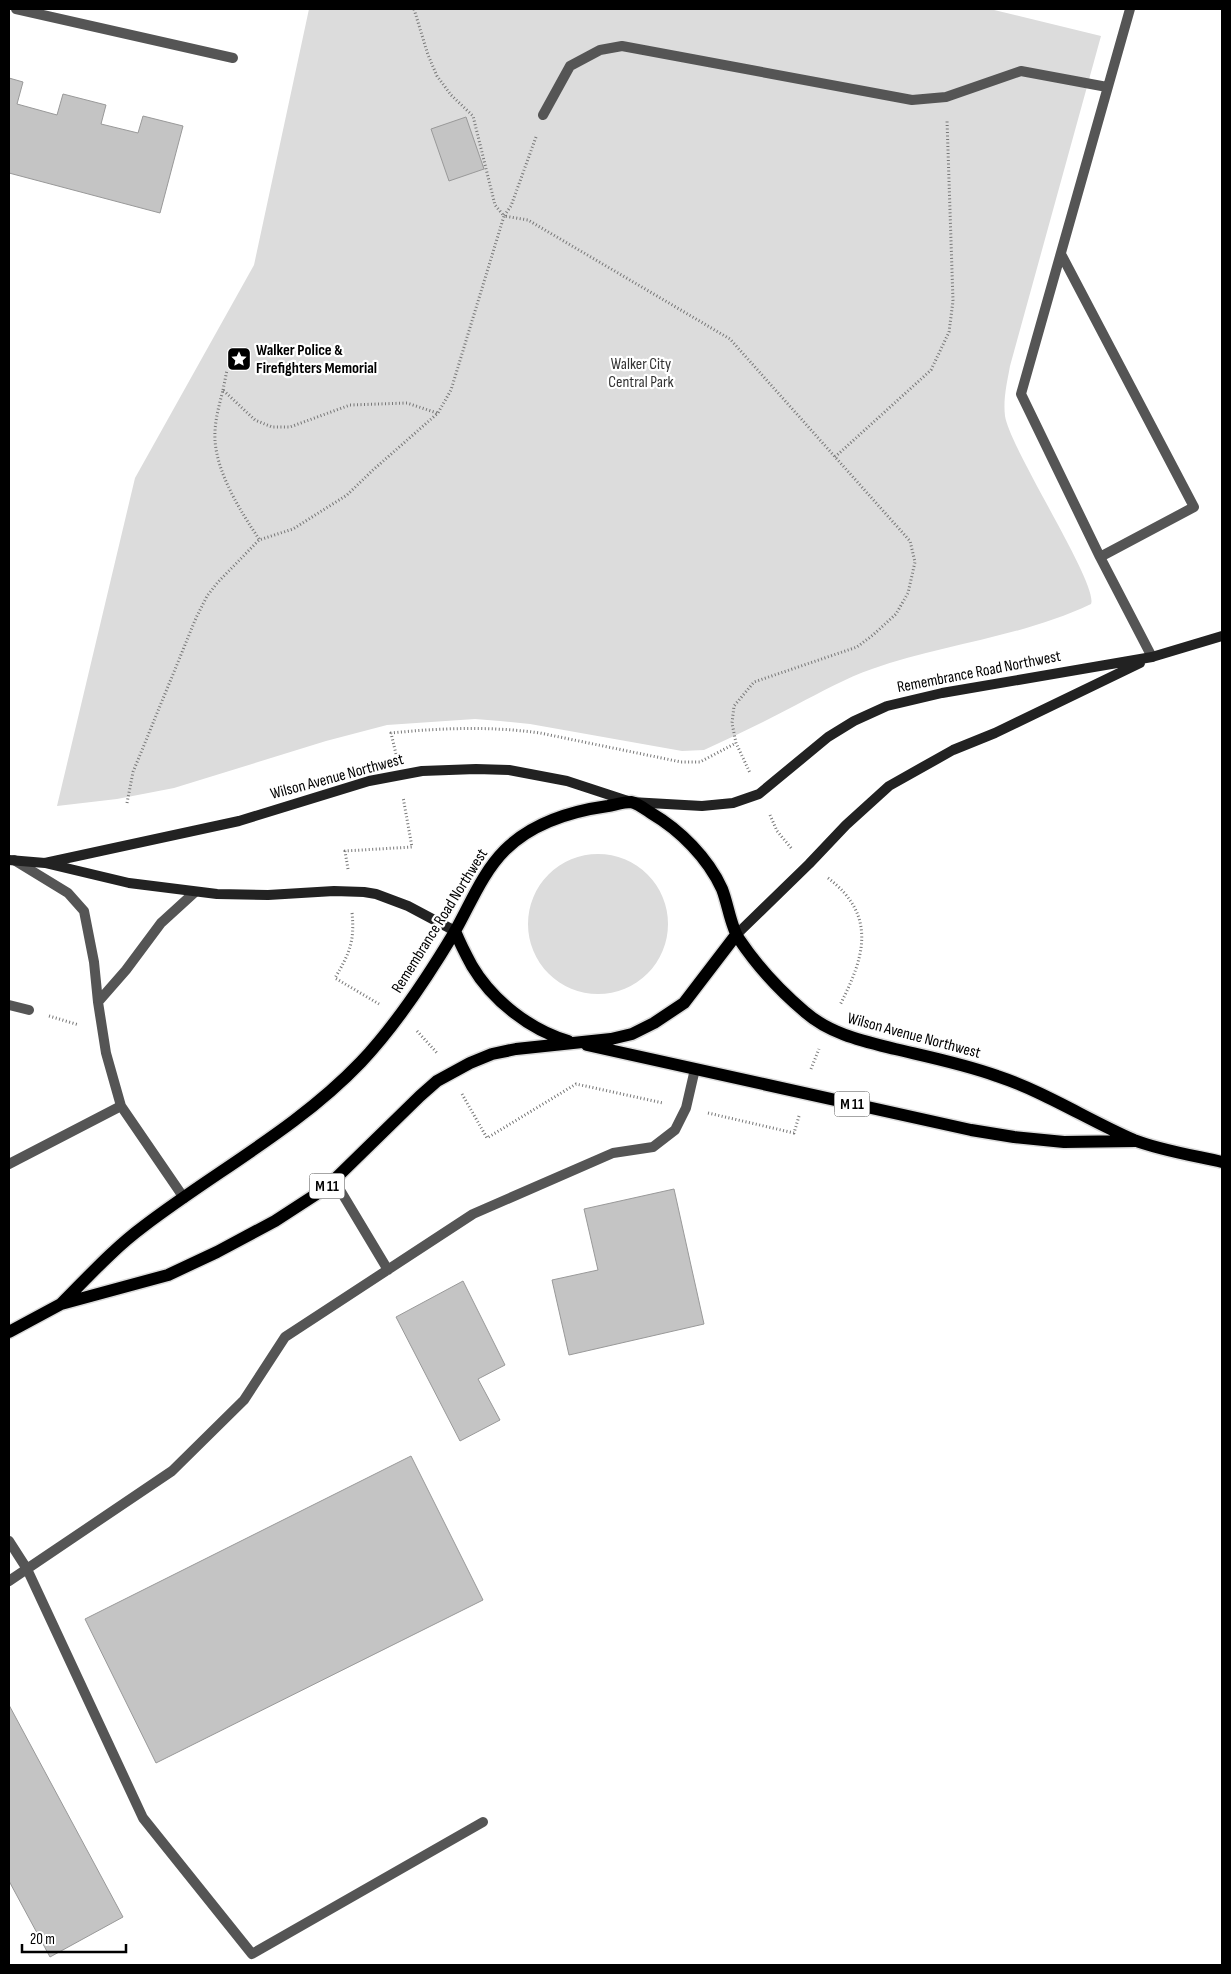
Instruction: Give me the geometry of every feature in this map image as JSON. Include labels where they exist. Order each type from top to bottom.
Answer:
[{"type":"main road","name":"Remembrance Road Northwest","points":[[61,1304],[143,1226],[304,1112],[360,1063],[379,1042],[410,1001],[455,932],[470,902],[492,866],[502,853],[517,840],[542,825],[572,813],[631,802],[702,806],[744,800],[759,794],[828,737],[854,721],[887,706],[942,693],[1152,657],[1222,636]]},
{"type":"main road","name":"Remembrance Road Northwest","points":[[9,1332],[61,1304],[168,1275],[275,1222],[334,1180],[420,1096],[450,1072],[492,1054],[571,1042],[611,1039],[632,1034],[654,1023],[674,1011],[692,994],[736,935],[846,825],[889,786],[953,750],[994,733],[1152,657]]},
{"type":"main road","name":"Wilson Avenue Northwest","points":[[45,863],[239,821],[369,781],[422,771],[476,768],[509,770],[566,781],[631,802],[646,809],[672,827],[703,859],[721,888],[736,935],[787,996],[809,1016],[828,1028],[851,1037],[960,1064],[1026,1086],[1137,1141],[1222,1162]]},
{"type":"main road","name":"Wilson Avenue Northwest","points":[[11,860],[45,863],[128,884],[195,892],[238,895],[334,891],[376,894],[408,906],[455,932],[472,966],[483,982],[498,998],[536,1027],[571,1042],[980,1131],[1064,1142],[1137,1141]]},
{"type":"street","points":[[16,9],[233,58]]},
{"type":"street","points":[[1130,9],[1021,394],[1100,557],[1152,657]]},
{"type":"street","points":[[543,116],[570,66],[600,50],[622,46],[912,100],[946,97],[1021,72],[1107,87]]},
{"type":"street","points":[[1061,254],[1194,507],[1100,557]]},
{"type":"street","points":[[11,860],[68,893],[84,911],[94,962],[106,1052],[121,1106],[184,1198]]},
{"type":"street","points":[[98,1002],[126,970],[161,923],[195,892]]},
{"type":"street","points":[[9,1005],[29,1010]]},
{"type":"street","points":[[9,1581],[172,1471],[244,1400],[285,1337],[473,1214],[613,1153],[653,1147],[675,1130],[686,1108],[695,1069]]},
{"type":"street","points":[[9,1164],[121,1106]]},
{"type":"street","points":[[334,1180],[388,1270]]},
{"type":"street","points":[[9,1541],[27,1569],[143,1818],[252,1954],[483,1822]]},
{"type":"path","points":[[414,9],[428,55],[437,76],[451,95],[473,116],[495,205],[504,216],[528,220],[730,339],[910,542],[915,562],[908,593],[896,614],[857,647],[754,682],[734,706],[732,723],[736,743],[749,769]]},
{"type":"path","points":[[836,457],[931,370],[950,332],[953,301],[946,97]]},
{"type":"path","points":[[127,802],[132,772],[196,618],[207,596],[218,582],[259,540],[294,529],[347,495],[372,470],[438,413],[451,390],[504,216],[511,206],[543,116]]},
{"type":"path","points":[[227,370],[217,416],[215,441],[222,469],[238,507],[259,540]]},
{"type":"path","points":[[223,390],[255,420],[272,427],[290,427],[350,405],[407,403],[438,413]]},
{"type":"path","points":[[395,750],[391,733],[464,728],[540,733],[681,762],[700,762],[736,743]]},
{"type":"path","points":[[347,864],[345,852],[412,847],[405,806]]},
{"type":"path","points":[[772,820],[780,836],[794,852]]},
{"type":"path","points":[[828,878],[852,904],[859,919],[863,938],[860,961],[842,1002]]},
{"type":"path","points":[[353,919],[354,929],[349,954],[335,978],[384,1007]]},
{"type":"path","points":[[29,1010],[103,1032]]},
{"type":"path","points":[[417,1030],[436,1052]]},
{"type":"path","points":[[811,1070],[818,1051]]},
{"type":"path","points":[[465,1099],[487,1138],[576,1084],[794,1133],[797,1122]]},
{"type":"green space","name":"Walker City Central Park","points":[[309,9],[990,9],[1101,36],[1010,366],[1005,403],[1005,416],[1011,433],[1082,572],[1090,592],[1091,604],[1038,625],[899,660],[862,673],[704,750],[682,751],[530,724],[475,719],[387,725],[326,741],[174,788],[117,799],[57,806],[135,478],[254,265]]},
{"type":"green space","points":[[598,854],[625,860],[637,866],[647,875],[656,885],[662,897],[668,924],[662,951],[656,963],[647,973],[637,982],[625,988],[598,994],[571,988],[559,982],[549,973],[540,963],[534,951],[528,924],[534,897],[540,885],[549,875],[559,866],[571,860]]},
{"type":"building","points":[[9,78],[23,82],[17,104],[57,115],[63,94],[106,105],[101,124],[138,133],[143,116],[183,126],[160,213],[9,173]]},
{"type":"building","points":[[466,117],[484,169],[449,181],[431,129]]},
{"type":"building","points":[[674,1189],[704,1324],[569,1355],[552,1280],[598,1270],[584,1209]]},
{"type":"building","points":[[463,1281],[505,1365],[478,1379],[500,1420],[460,1441],[396,1317]]},
{"type":"building","points":[[411,1456],[483,1600],[156,1763],[85,1619]]},
{"type":"building","points":[[9,1705],[123,1917],[50,1957],[9,1881]]},
{"type":"place","name":"Walker Police & Firefighters Memorial","points":[[239,359]]}]
